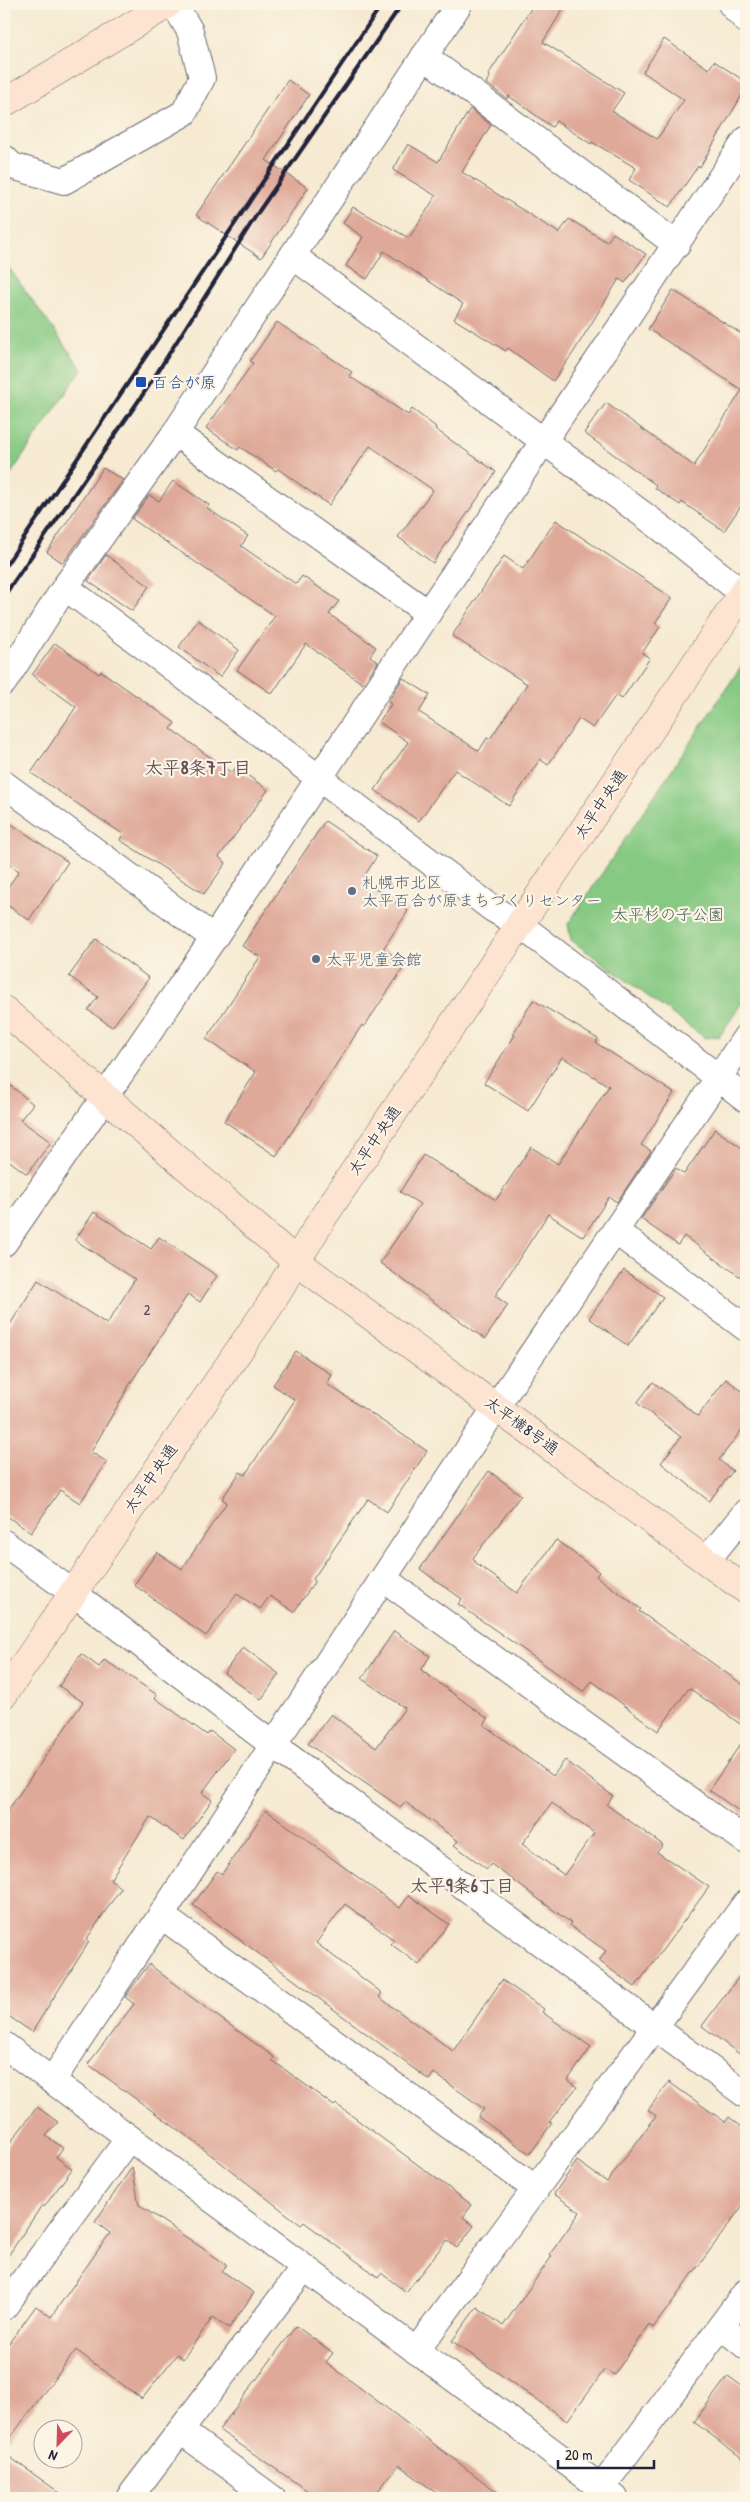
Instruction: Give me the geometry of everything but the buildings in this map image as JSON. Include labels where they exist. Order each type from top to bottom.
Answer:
[{"type":"street","points":[[4,103],[168,4]]},
{"type":"street","points":[[4,158],[12,166],[64,181],[184,114],[202,78],[190,32],[174,4]]},
{"type":"street","points":[[4,682],[65,587],[175,433],[458,4]]},
{"type":"street","points":[[731,4],[746,20]]},
{"type":"street","points":[[424,56],[677,245]]},
{"type":"street","points":[[4,1244],[214,938],[428,613],[545,442],[746,140]]},
{"type":"street","points":[[293,256],[745,592]]},
{"type":"street","points":[[175,433],[428,613]]},
{"type":"street","points":[[65,587],[493,909],[519,924],[746,1100]]},
{"type":"street","name":"太平中央通","points":[[4,1694],[270,1305],[324,1216],[519,924],[745,592]]},
{"type":"street","points":[[4,784],[214,938]]},
{"type":"street","name":"太平横8号通","points":[[4,1010],[297,1262],[746,1590]]},
{"type":"street","points":[[52,2081],[496,1407],[746,1037]]},
{"type":"street","points":[[615,1231],[746,1328]]},
{"type":"street","points":[[707,1560],[746,1512]]},
{"type":"street","points":[[4,1543],[72,1592],[273,1745],[746,2095]]},
{"type":"street","points":[[384,1579],[746,1841]]},
{"type":"street","points":[[416,2351],[746,1903]]},
{"type":"street","points":[[162,1916],[536,2188]]},
{"type":"street","points":[[4,2045],[416,2351],[603,2495],[746,2292]]},
{"type":"street","points":[[4,2307],[129,2138]]},
{"type":"street","points":[[129,2498],[304,2268]]},
{"type":"street","points":[[721,2326],[746,2346]]},
{"type":"street","points":[[181,2431],[272,2498]]},
{"type":"green space","points":[[4,261],[82,369],[4,484]]},
{"type":"green space","name":"太平杉の子公園","points":[[746,659],[746,996],[720,1036],[705,1038],[571,940],[568,924]]},
{"type":"railway","points":[[4,568],[382,4]]},
{"type":"railway","points":[[4,596],[148,387],[259,211],[402,4]]},
{"type":"place","name":"百合が原","points":[[141,382]]},
{"type":"place","name":"札幌市北区 太平百合が原まちづくりセンター","points":[[352,891]]},
{"type":"place","name":"太平児童会館","points":[[316,959]]},
{"type":"district","name":"太平8条7丁目","points":[[198,768]]},
{"type":"district","name":"太平9条6丁目","points":[[462,1886]]}]
